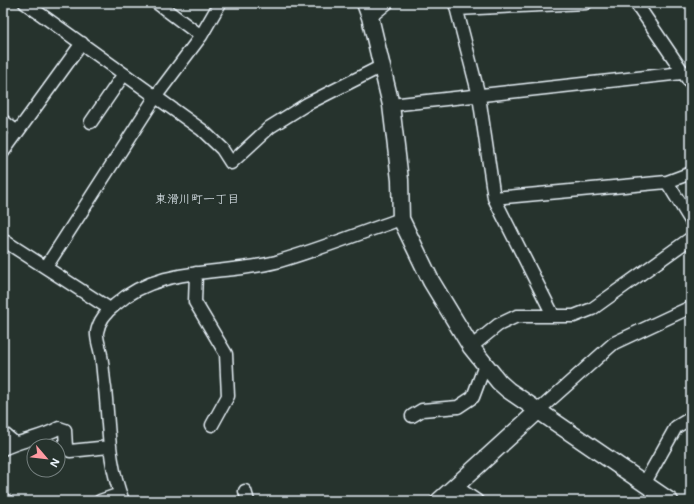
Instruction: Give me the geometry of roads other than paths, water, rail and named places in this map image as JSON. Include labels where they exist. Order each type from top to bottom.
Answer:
[{"type":"street","points":[[25,3],[202,130],[222,149],[231,163],[270,127],[307,104],[382,66]]},
{"type":"street","points":[[157,3],[201,36]]},
{"type":"street","points":[[46,267],[156,96],[201,36],[220,3]]},
{"type":"street","points":[[387,3],[368,10],[391,105],[400,180],[401,218],[431,280],[484,365],[504,386],[670,501]]},
{"type":"street","points":[[553,315],[494,198],[479,96],[456,6],[586,3]]},
{"type":"street","points":[[636,3],[687,73],[691,84]]},
{"type":"street","points":[[3,152],[82,44]]},
{"type":"street","points":[[391,105],[687,73]]},
{"type":"street","points":[[91,122],[124,74]]},
{"type":"street","points":[[3,121],[18,132]]},
{"type":"street","points":[[494,198],[667,182],[691,173]]},
{"type":"street","points":[[667,182],[691,221]]},
{"type":"street","points":[[100,501],[121,497],[116,483],[109,447],[106,397],[97,332],[103,317],[110,309],[127,294],[148,283],[180,274],[275,262],[401,218]]},
{"type":"street","points":[[471,346],[498,325],[517,316],[574,316],[592,309],[691,238]]},
{"type":"street","points":[[3,240],[110,309]]},
{"type":"street","points":[[196,273],[195,302],[226,354],[228,396],[212,425]]},
{"type":"street","points":[[439,501],[614,343],[691,307]]},
{"type":"street","points":[[412,416],[422,410],[458,407],[472,397],[484,365]]},
{"type":"street","points":[[644,484],[676,427],[691,418]]},
{"type":"street","points":[[3,449],[16,443],[45,436],[59,428],[65,430],[66,447],[70,452],[109,447]]},
{"type":"street","points":[[3,433],[16,443]]},
{"type":"street","points":[[455,486],[477,501]]},
{"type":"street","points":[[3,500],[7,501]]},
{"type":"district","name":"東滑川町一丁目","points":[[197,198]]}]
